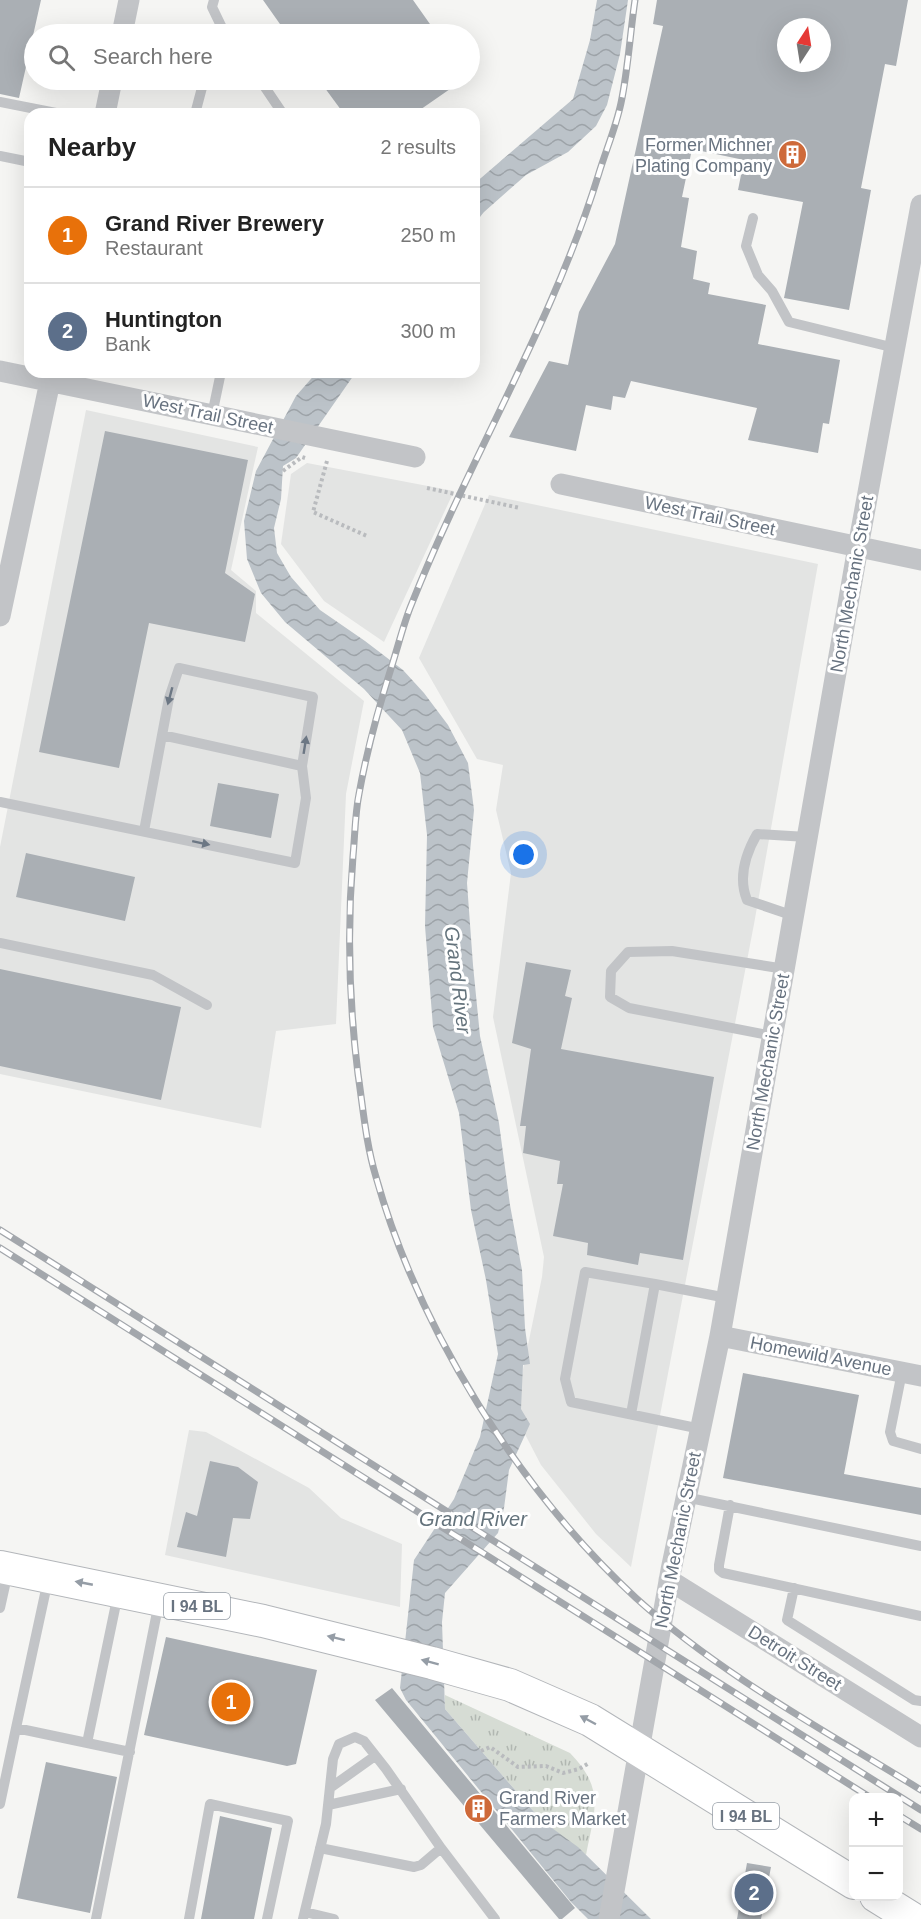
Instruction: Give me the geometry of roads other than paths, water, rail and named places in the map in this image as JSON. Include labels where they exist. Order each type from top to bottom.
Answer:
[{"type":"main road","name":"I 94 BL","points":[[4,1567],[263,1621],[468,1672],[510,1685],[590,1720],[849,1880]]},
{"type":"main road","points":[[884,1901],[913,1919]]},
{"type":"street","points":[[124,24],[129,0]]},
{"type":"street","points":[[106,108],[110,90]]},
{"type":"street","name":"North Mechanic Street","points":[[609,1919],[669,1580],[727,1298],[858,547],[921,205]]},
{"type":"street","name":"West Trail Street","points":[[0,371],[24,374]]},
{"type":"street","points":[[0,616],[51,378]]},
{"type":"street","name":"West Trail Street","points":[[55,378],[212,415],[415,457]]},
{"type":"street","name":"West Trail Street","points":[[561,484],[921,560]]},
{"type":"street","name":"Homewild Avenue","points":[[720,1336],[911,1374]]},
{"type":"street","name":"Detroit Street","points":[[669,1580],[921,1737]]},
{"type":"lane","points":[[214,0],[212,8],[220,24]]},
{"type":"lane","points":[[197,108],[201,90]]},
{"type":"lane","points":[[267,90],[279,108]]},
{"type":"lane","points":[[0,102],[30,108]]},
{"type":"lane","points":[[0,156],[24,161]]},
{"type":"lane","points":[[753,218],[746,246],[758,275],[772,291],[789,322],[895,348]]},
{"type":"lane","points":[[212,415],[220,378]]},
{"type":"lane","points":[[0,802],[295,863],[306,798],[302,766],[313,697],[179,668],[169,699],[144,831]]},
{"type":"lane","points":[[162,735],[302,766]]},
{"type":"lane","points":[[794,916],[747,900],[742,888],[743,867],[756,834],[807,837]]},
{"type":"lane","points":[[0,943],[153,975],[207,1005]]},
{"type":"lane","points":[[773,1036],[629,1008],[610,997],[611,971],[628,952],[672,951],[784,969]]},
{"type":"lane","points":[[701,1429],[571,1402],[565,1379],[583,1282],[585,1272],[727,1298]]},
{"type":"lane","points":[[631,1414],[655,1284]]},
{"type":"lane","points":[[911,1374],[890,1432],[894,1441],[921,1449]]},
{"type":"lane","points":[[685,1497],[921,1546]]},
{"type":"lane","points":[[730,1505],[719,1570],[723,1573],[921,1616]]},
{"type":"lane","points":[[0,1608],[4,1567]]},
{"type":"lane","points":[[0,1804],[48,1576]]},
{"type":"lane","points":[[794,1588],[787,1620],[914,1700],[921,1701]]},
{"type":"lane","points":[[87,1743],[118,1590]]},
{"type":"lane","points":[[96,1919],[160,1599]]},
{"type":"lane","points":[[16,1728],[130,1752]]},
{"type":"lane","points":[[334,1919],[304,1916],[328,1805],[333,1759],[339,1744],[355,1737],[364,1741],[401,1789],[441,1848],[495,1919]]},
{"type":"lane","points":[[330,1788],[375,1756]]},
{"type":"lane","points":[[328,1805],[401,1789]]},
{"type":"lane","points":[[189,1919],[210,1804],[288,1821],[267,1919]]},
{"type":"lane","points":[[320,1848],[414,1867],[421,1865],[441,1848]]},
{"type":"water","points":[[597,0],[628,0],[620,54],[607,105],[596,126],[568,152],[526,175],[480,217],[480,179],[573,99],[590,40]]},
{"type":"water","name":"Grand River","points":[[312,378],[352,378],[296,458],[283,466],[281,499],[274,528],[277,553],[291,577],[320,610],[403,670],[424,693],[448,725],[468,763],[474,810],[467,883],[473,965],[480,1036],[499,1123],[510,1205],[522,1270],[525,1328],[530,1364],[523,1365],[521,1409],[530,1424],[509,1470],[498,1533],[445,1593],[442,1622],[445,1709],[541,1820],[578,1847],[651,1919],[588,1919],[571,1902],[406,1700],[400,1688],[414,1560],[454,1499],[480,1437],[498,1354],[486,1280],[471,1210],[459,1113],[433,1027],[425,926],[427,835],[420,773],[402,730],[364,689],[285,622],[261,593],[247,559],[244,521],[256,471],[296,396]]},
{"type":"railway","points":[[635,0],[619,112],[580,229],[559,283],[459,495],[412,603],[383,695],[362,777],[351,883],[350,965],[358,1074],[365,1126],[376,1177],[395,1235],[418,1292],[446,1349],[478,1404],[514,1458],[552,1508],[593,1555],[636,1598],[703,1652],[774,1700],[921,1790]]},
{"type":"railway","points":[[0,1230],[921,1810]]},
{"type":"railway","points":[[0,1248],[863,1793]]},
{"type":"railway","points":[[903,1818],[921,1829]]},
{"type":"place","name":"Former Michner Plating Company","points":[[793,155]]},
{"type":"place","name":"Grand River Brewery","points":[[231,1702]]},
{"type":"place","name":"Grand River Farmers Market","points":[[478,1808]]},
{"type":"place","name":"Huntington","points":[[754,1893]]}]
